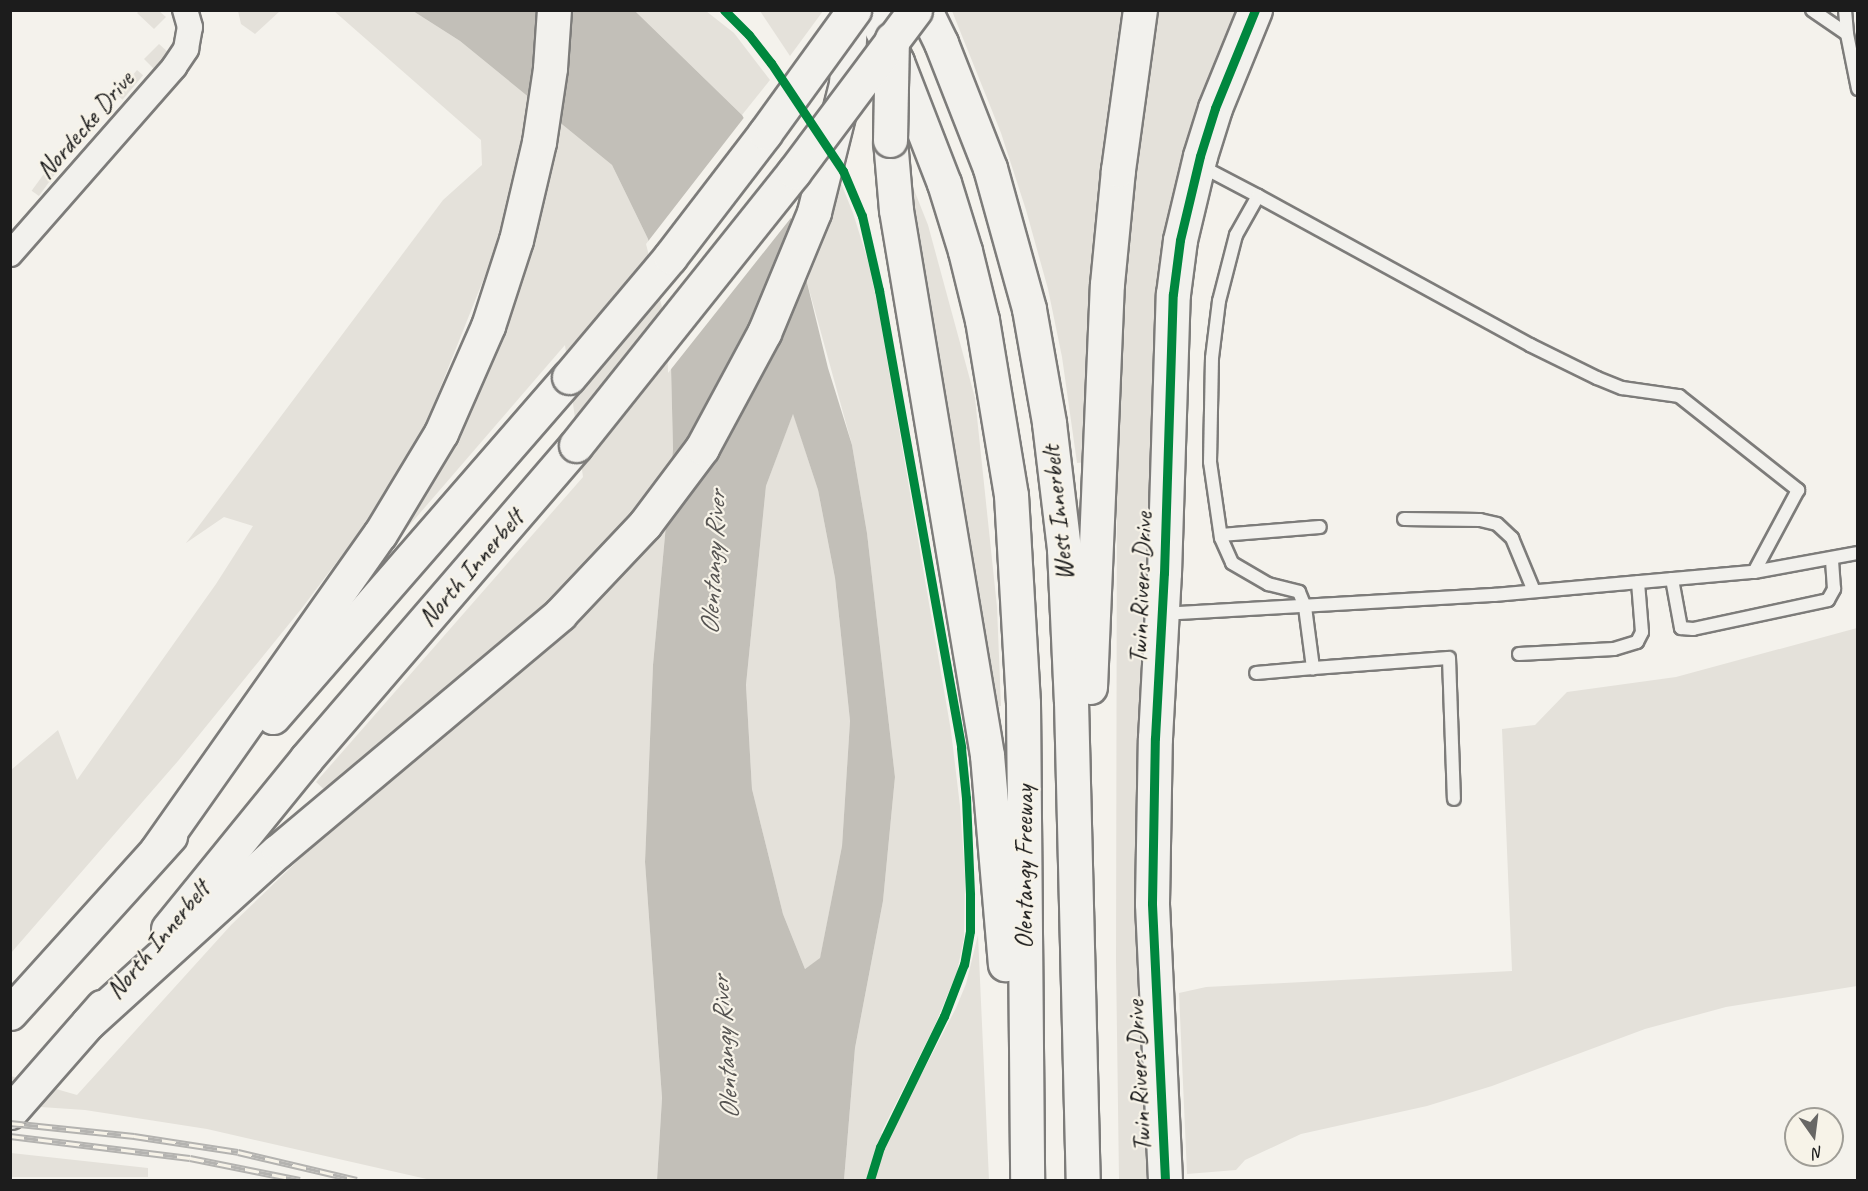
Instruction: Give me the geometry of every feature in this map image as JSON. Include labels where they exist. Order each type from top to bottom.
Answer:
[{"type":"main road","points":[[156,852],[380,534],[441,433],[488,326],[516,240],[539,142],[550,68],[554,10]]},
{"type":"main road","points":[[88,1023],[278,851],[560,614],[645,525],[702,448],[764,333],[814,212],[846,84],[852,10]]},
{"type":"main road","name":"North Innerbelt","points":[[17,1005],[156,852],[570,377],[677,248],[765,133],[852,10]]},
{"type":"main road","name":"West Innerbelt","points":[[872,10],[897,62],[940,172],[965,251],[982,320],[1001,430],[1016,554]]},
{"type":"main road","points":[[894,10],[890,140],[898,221],[987,755],[1008,992],[1027,1166]]},
{"type":"main road","name":"North Innerbelt","points":[[10,1112],[88,1023],[306,759],[576,445],[794,172],[915,10]]},
{"type":"main road","name":"West Innerbelt","points":[[925,10],[941,43],[990,168],[1029,309],[1049,423],[1064,549],[1070,678],[1078,1036]]},
{"type":"main road","points":[[1083,1180],[1078,1036],[1097,478],[1107,284],[1118,170],[1140,10]]},
{"type":"main road","name":"Twin Rivers Drive","points":[[1165,1180],[1152,903],[1155,738],[1162,614],[1173,294],[1180,240],[1197,165],[1215,108],[1255,10]]},
{"type":"main road","name":"Olentangy Freeway","points":[[1016,554],[1023,703],[1027,1166]]},
{"type":"street","name":"Nordecke Drive","points":[[10,254],[174,67],[186,50],[188,19]]},
{"type":"lane","points":[[1812,10],[1847,34]]},
{"type":"lane","points":[[1845,10],[1857,89]]},
{"type":"lane","points":[[1197,165],[1530,345],[1597,378],[1622,388],[1679,396],[1798,490],[1754,572]]},
{"type":"lane","points":[[1258,196],[1236,235],[1218,301],[1210,462],[1221,535],[1232,563],[1268,584],[1299,592],[1305,607],[1313,668]]},
{"type":"lane","points":[[1404,519],[1480,520],[1497,524],[1512,537],[1533,591]]},
{"type":"lane","points":[[1221,535],[1320,527]]},
{"type":"lane","points":[[1162,614],[1305,607],[1533,591],[1754,572],[1857,553]]},
{"type":"lane","points":[[1672,579],[1681,628],[1693,629],[1828,600],[1834,589],[1832,558]]},
{"type":"lane","points":[[1519,654],[1614,649],[1637,642],[1642,632],[1638,582]]},
{"type":"lane","points":[[1256,673],[1449,658],[1454,799]]},
{"type":"shaded area","points":[[238,10],[280,11],[255,34],[241,24]]},
{"type":"shaded area","points":[[139,11],[159,11],[166,17],[154,29],[137,13]]},
{"type":"shaded area","points":[[334,11],[413,11],[460,41],[612,165],[648,239],[670,326],[673,449],[653,665],[645,862],[662,1098],[657,1180],[431,1180],[207,1129],[85,1110],[11,1105],[11,1076],[77,1095],[232,924],[337,823],[478,708],[587,611],[583,567],[522,627],[327,792],[316,782],[583,477],[565,345],[401,535],[395,531],[531,243],[503,218],[492,258],[423,431],[379,506],[302,608],[178,761],[11,953],[11,770],[58,730],[77,780],[216,584],[253,526],[224,517],[186,543],[443,200],[482,165],[481,140]]},
{"type":"shaded area","points":[[635,11],[706,11],[734,33],[770,80],[742,115]]},
{"type":"shaded area","points":[[760,11],[823,11],[790,56]]},
{"type":"shaded area","points":[[952,11],[1128,11],[1087,462],[1077,463],[1062,357],[1048,289],[1026,210],[1001,133]]},
{"type":"shaded area","points":[[1158,11],[1240,11],[1187,150],[1150,1180],[1119,1180],[1116,961],[1117,474],[1125,247],[1143,90]]},
{"type":"shaded area","points":[[159,44],[169,53],[157,72],[144,59]]},
{"type":"shaded area","points":[[137,70],[143,75],[123,100],[116,95]]},
{"type":"shaded area","points":[[54,160],[61,165],[39,196],[32,191]]},
{"type":"shaded area","points":[[903,162],[928,225],[975,398],[997,607],[1001,706],[993,707]]},
{"type":"shaded area","points":[[839,178],[868,261],[878,307],[951,731],[965,876],[964,938],[957,972],[935,1025],[881,1133],[888,1139],[956,1008],[966,984],[978,935],[989,1180],[844,1180],[855,1048],[883,901],[895,777],[867,533],[852,445],[807,282]]},
{"type":"shaded area","points":[[793,413],[818,490],[835,578],[850,721],[842,846],[820,959],[805,969],[783,914],[752,789],[746,685],[766,486]]},
{"type":"shaded area","points":[[1857,628],[1857,986],[1726,1007],[1645,1029],[1492,1086],[1427,1106],[1301,1134],[1245,1160],[1236,1170],[1187,1174],[1179,993],[1206,987],[1512,971],[1502,729],[1535,725],[1567,692],[1676,677]]},
{"type":"shaded area","points":[[11,1153],[148,1168],[148,1177],[11,1177]]},
{"type":"water","name":"Olentangy River","points":[[413,11],[635,11],[742,115],[783,185],[828,368],[852,445],[867,533],[895,777],[883,901],[855,1048],[844,1180],[657,1180],[662,1098],[645,862],[653,665],[673,449],[670,326],[648,239],[612,165],[460,41]],"holes":[[[793,414],[818,490],[835,578],[850,721],[842,846],[820,958],[805,969],[783,914],[752,789],[746,685],[766,486]]]},
{"type":"pier","points":[[746,115],[786,183],[794,214],[668,373],[667,327],[646,244]]},
{"type":"railway","points":[[10,1123],[134,1136],[238,1152],[357,1180]]},
{"type":"railway","points":[[10,1136],[190,1158],[300,1180]]},
{"type":"cycle path","points":[[724,10],[749,35],[771,63],[843,171],[862,216],[879,290],[961,748],[966,798],[970,895],[970,931],[964,964],[944,1016],[880,1147],[870,1180]]},
{"type":"cycle path","points":[[1165,1180],[1152,903],[1155,738],[1164,573],[1173,294],[1180,240],[1200,156],[1215,108],[1255,10]]}]
